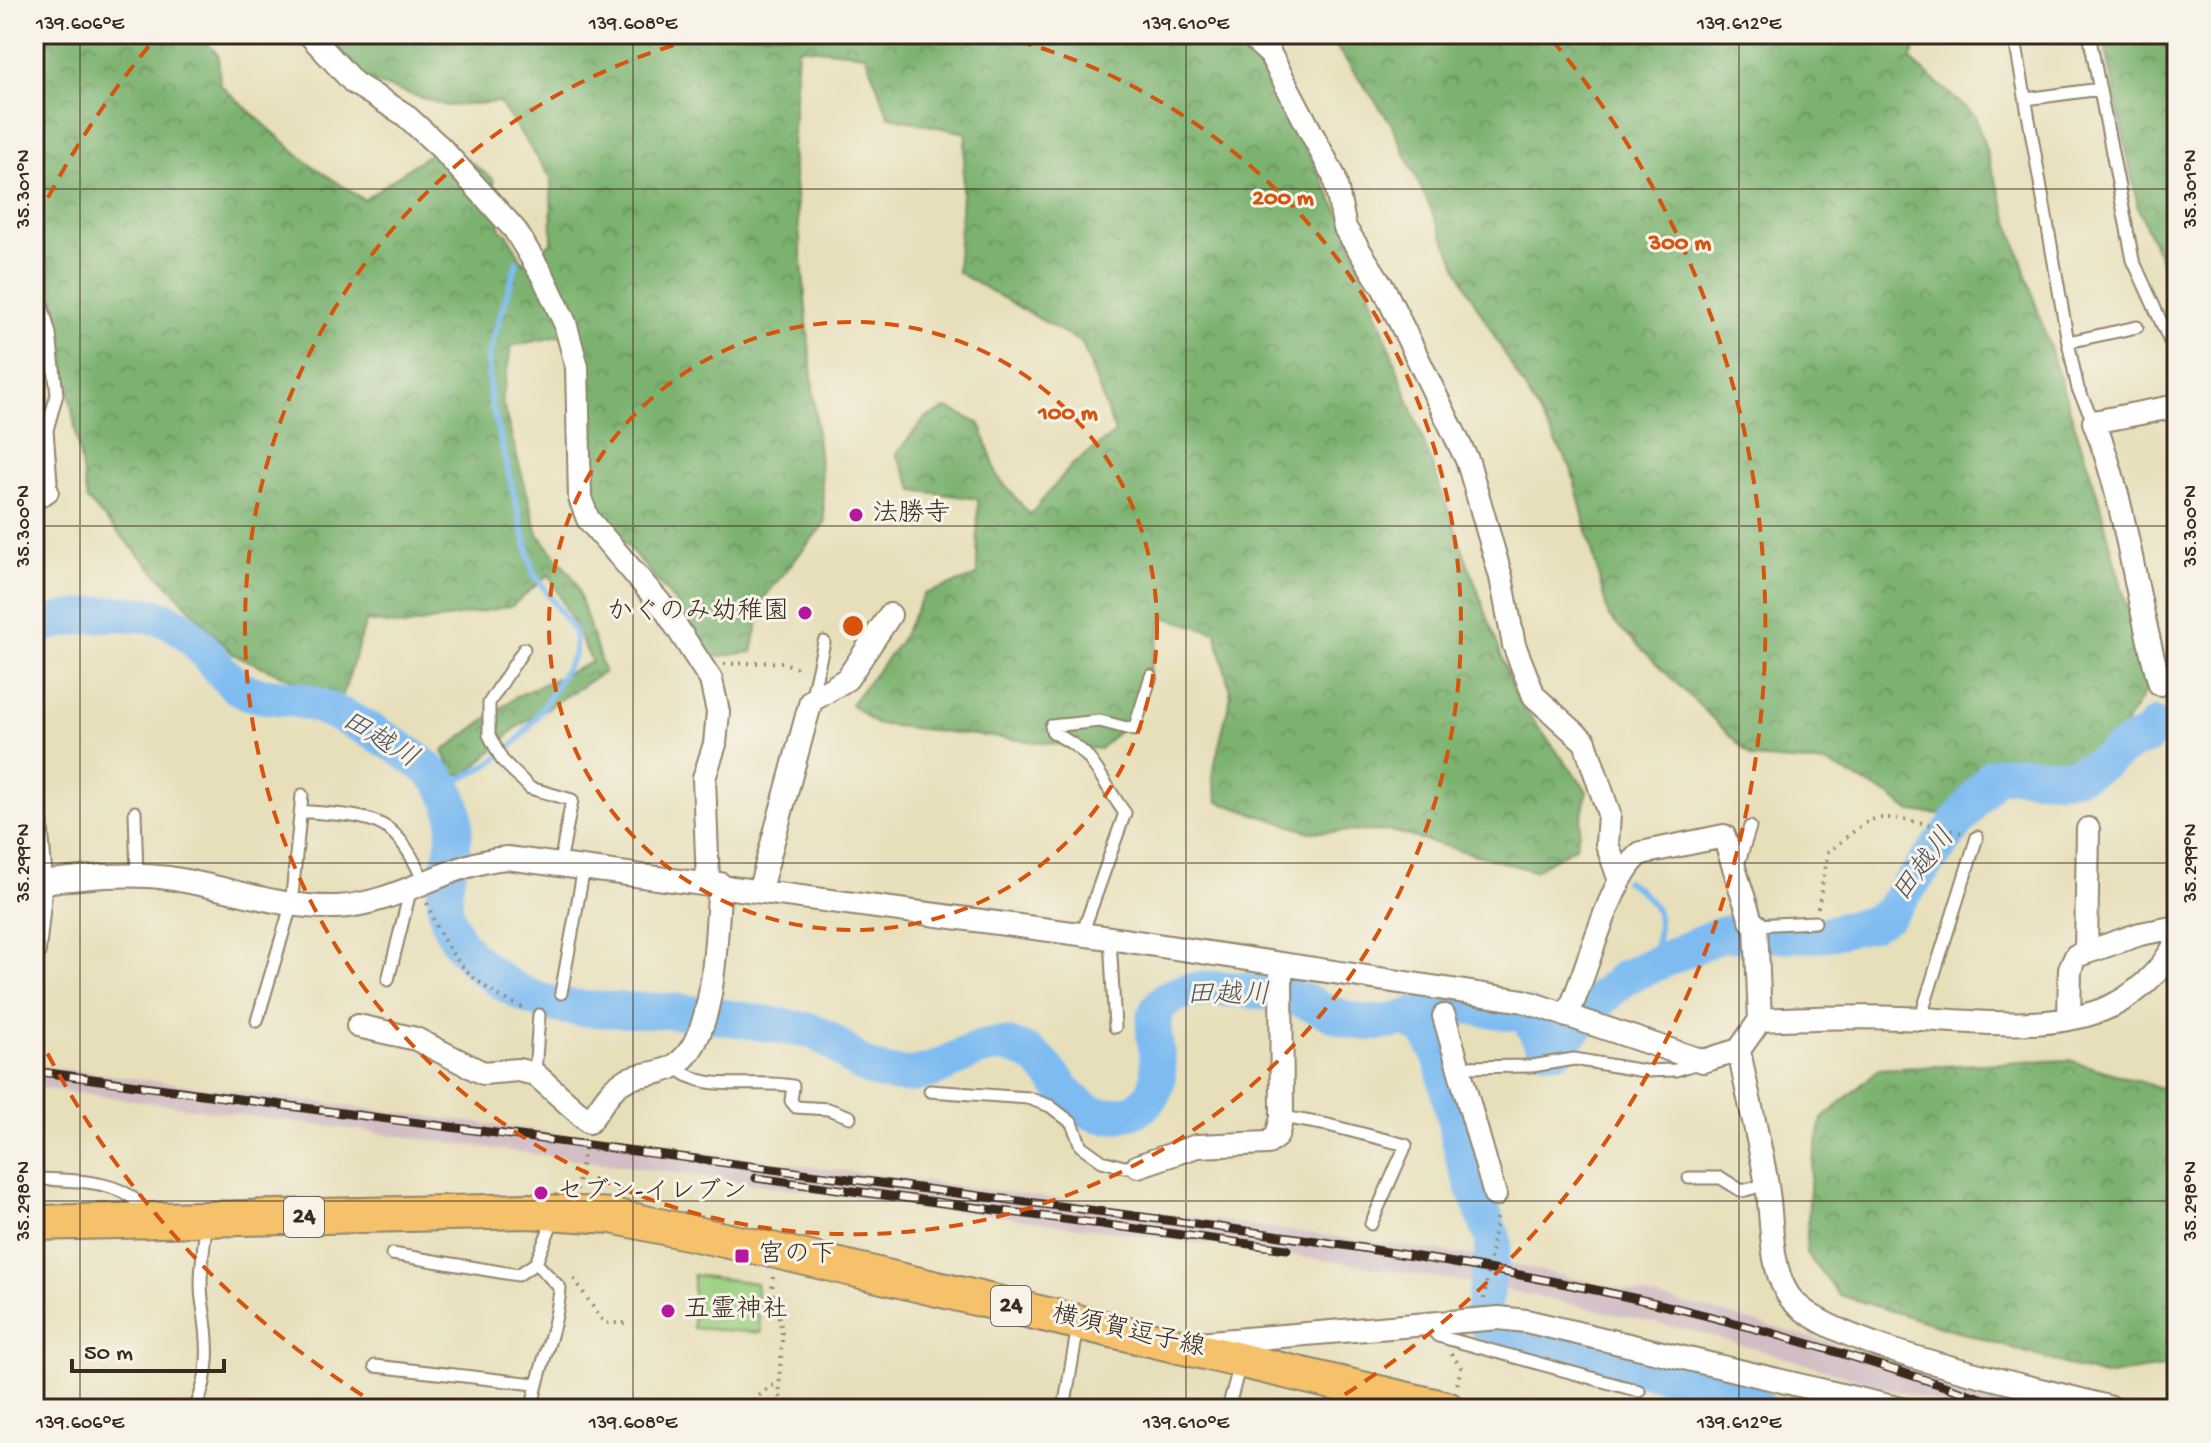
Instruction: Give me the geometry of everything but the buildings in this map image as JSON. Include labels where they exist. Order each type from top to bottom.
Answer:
[{"type":"main road","name":"24","points":[[34,1223],[565,1211]]},
{"type":"main road","name":"横須賀逗子線","points":[[565,1211],[657,1223],[1241,1360],[1404,1404],[1451,1402]]},
{"type":"street","points":[[309,34],[354,83],[404,114],[441,148],[515,230],[565,323],[577,367],[580,498],[588,519],[665,609],[703,664],[711,680],[718,712],[715,744],[704,778],[714,884],[707,1001],[704,1028],[687,1056],[675,1066],[627,1079],[607,1095],[589,1122],[535,1074],[518,1070],[483,1073],[416,1039],[358,1026]]},
{"type":"street","points":[[1248,34],[1270,54],[1334,176],[1345,228],[1384,289],[1468,462],[1501,577],[1514,645],[1534,696],[1585,742],[1609,814],[1607,844],[1619,878]]},
{"type":"street","points":[[2177,406],[2094,422],[2108,459],[2145,632],[2160,684],[2177,681]]},
{"type":"street","points":[[760,889],[811,701],[836,689],[847,679],[890,615]]},
{"type":"street","points":[[34,795],[37,883],[34,951]]},
{"type":"street","points":[[2086,951],[2088,829]]},
{"type":"street","points":[[37,883],[137,875],[184,881],[291,906],[366,903],[460,867],[507,858],[760,889],[1110,938],[1281,972],[1524,1001],[1576,1019],[1703,1061],[1739,1050],[1760,1020],[1756,932],[1724,836],[1641,853],[1629,861],[1619,878],[1581,987],[1576,1019]]},
{"type":"street","points":[[1760,1020],[1846,1016],[2015,1023],[2069,1019],[2104,1009],[2147,982],[2176,942],[2140,934],[2076,956],[2070,969],[2069,1019]]},
{"type":"street","points":[[1138,1166],[1209,1144],[1268,1143],[1277,1136],[1282,1117],[1281,972]]},
{"type":"street","points":[[1444,1016],[1496,1203]]},
{"type":"street","points":[[1739,1050],[1767,1184],[1777,1264],[1786,1291],[1796,1305],[1826,1324],[1970,1375],[2114,1409]]},
{"type":"street","points":[[1177,1345],[1432,1330],[1485,1315],[1526,1321],[1901,1409]]},
{"type":"lane","points":[[2014,34],[2068,342],[2078,389],[2094,422]]},
{"type":"lane","points":[[2089,34],[2133,260],[2177,357]]},
{"type":"lane","points":[[2026,99],[2100,89]]},
{"type":"lane","points":[[34,276],[50,334],[57,394],[47,430],[51,482],[40,495]]},
{"type":"lane","points":[[2068,342],[2137,327]]},
{"type":"lane","points":[[811,701],[824,642]]},
{"type":"lane","points":[[524,649],[489,703],[489,735],[502,760],[530,788],[572,800],[560,864]]},
{"type":"lane","points":[[1082,934],[1125,813],[1104,787],[1092,762],[1081,750],[1052,731],[1051,726],[1100,721],[1134,730],[1151,676]]},
{"type":"lane","points":[[257,1021],[291,906],[302,795]]},
{"type":"lane","points":[[301,811],[367,818],[385,824],[409,847],[422,883],[388,980]]},
{"type":"lane","points":[[135,812],[137,875]]},
{"type":"lane","points":[[1735,876],[1750,827]]},
{"type":"lane","points":[[1920,1019],[1977,837]]},
{"type":"lane","points":[[561,993],[584,867]]},
{"type":"lane","points":[[1756,932],[1815,922]]},
{"type":"lane","points":[[1110,938],[1115,1027]]},
{"type":"lane","points":[[535,1074],[539,1015]]},
{"type":"lane","points":[[1457,1067],[1532,1066],[1574,1059],[1644,1071],[1676,1070],[1703,1061]]},
{"type":"lane","points":[[675,1066],[685,1077],[699,1082],[771,1081],[793,1086],[791,1101],[796,1107],[828,1109],[850,1117]]},
{"type":"lane","points":[[930,1091],[1028,1098],[1050,1106],[1072,1123],[1081,1146],[1102,1161],[1124,1167],[1138,1166]]},
{"type":"lane","points":[[1282,1117],[1406,1145],[1371,1224]]},
{"type":"lane","points":[[1689,1178],[1721,1178],[1742,1191],[1767,1184]]},
{"type":"lane","points":[[34,1179],[94,1182],[129,1196],[142,1208],[147,1221]]},
{"type":"lane","points":[[392,1254],[518,1275],[536,1263],[565,1211]]},
{"type":"lane","points":[[195,1409],[207,1383],[207,1328],[202,1305],[206,1220]]},
{"type":"lane","points":[[532,1409],[535,1384],[552,1343],[560,1288],[536,1263]]},
{"type":"lane","points":[[1064,1409],[1079,1322]]},
{"type":"lane","points":[[1432,1330],[1639,1391]]},
{"type":"lane","points":[[1228,1409],[1241,1360]]},
{"type":"lane","points":[[375,1366],[535,1384]]},
{"type":"path","points":[[703,664],[782,662],[816,675]]},
{"type":"path","points":[[1815,922],[1828,852],[1869,822],[1877,818],[1906,821],[1957,832]]},
{"type":"path","points":[[422,883],[440,938],[459,964],[500,998],[539,1015]]},
{"type":"path","points":[[565,1211],[589,1122]]},
{"type":"path","points":[[1485,1315],[1496,1203]]},
{"type":"path","points":[[776,1251],[771,1291],[782,1331],[779,1381],[783,1409]]},
{"type":"path","points":[[578,1284],[604,1323],[629,1323]]},
{"type":"path","points":[[1432,1330],[1461,1367],[1451,1402]]},
{"type":"path","points":[[754,1409],[754,1399],[779,1381]]},
{"type":"shaded area","points":[[34,1065],[1474,1256],[1470,1283],[1347,1263],[34,1087]]},
{"type":"shaded area","points":[[1507,1263],[1711,1310],[1830,1343],[2033,1409],[1958,1409],[1705,1334],[1503,1289]]},
{"type":"green space","points":[[34,34],[200,34],[218,55],[220,85],[308,163],[364,200],[426,156],[452,149],[493,179],[501,231],[507,233],[523,263],[552,242],[551,178],[499,102],[447,106],[359,78],[321,34],[1214,34],[1259,56],[1344,222],[1517,699],[1587,791],[1576,846],[1534,871],[1391,831],[1310,832],[1218,802],[1212,776],[1231,695],[1216,632],[1164,617],[1138,713],[1100,749],[876,724],[851,704],[899,643],[924,594],[977,576],[978,499],[914,490],[896,454],[925,418],[948,408],[980,424],[998,477],[1030,515],[1072,465],[1115,433],[1082,343],[957,272],[966,133],[889,117],[865,54],[798,47],[792,150],[825,523],[763,599],[752,652],[712,657],[676,603],[599,512],[588,445],[578,332],[511,346],[502,401],[538,534],[575,580],[604,672],[516,728],[467,775],[453,773],[443,751],[517,696],[592,662],[549,574],[512,606],[403,626],[366,621],[341,701],[233,654],[87,500],[48,263],[34,241]]},
{"type":"green space","points":[[1327,34],[1922,34],[1910,59],[1975,116],[2098,497],[2148,687],[2101,764],[2007,779],[1960,815],[1911,812],[1889,795],[1829,764],[1753,758],[1609,617],[1571,468],[1469,292],[1391,123]]},
{"type":"green space","points":[[2103,34],[2177,34],[2177,297],[2138,208]]},
{"type":"green space","points":[[2069,1060],[2177,1093],[2177,1365],[2103,1376],[1839,1295],[1806,1253],[1811,1172],[1822,1119],[1879,1069]]},
{"type":"green space","points":[[693,1275],[756,1283],[761,1333],[693,1328]]},
{"type":"waterway","points":[[443,785],[490,764],[508,750],[537,716],[575,653],[575,633],[533,572],[490,397],[488,357],[517,262]]},
{"type":"waterway","name":"田越川","points":[[34,627],[108,614],[138,614],[167,620],[189,635],[224,675],[241,689],[314,704],[376,733],[416,759],[442,784],[453,807],[455,830],[445,898],[449,922],[463,947],[491,974],[534,998],[576,1008],[687,1012],[812,1031],[861,1064],[885,1073],[902,1075],[932,1070],[987,1047],[1001,1045],[1017,1048],[1043,1065],[1073,1100],[1099,1115],[1132,1111],[1153,1093],[1158,1077],[1154,1027],[1156,1013],[1165,1001],[1195,990],[1238,990],[1282,995],[1347,1019],[1368,1023],[1396,1021],[1448,1005],[1527,1015],[1545,1047],[1558,1048],[1596,1003],[1624,978],[1721,934],[1819,935],[1871,924],[1888,914],[1993,776],[2081,773],[2099,765],[2129,744],[2147,737],[2155,726]]},
{"type":"waterway","points":[[1626,881],[1649,899],[1658,918],[1657,940],[1648,967]]},
{"type":"waterway","points":[[1406,1018],[1426,1030],[1441,1059],[1464,1161],[1494,1242],[1483,1312],[1487,1325],[1501,1334],[1718,1386],[1741,1394],[1760,1409]]},
{"type":"railway","points":[[34,1071],[1174,1221],[1422,1258],[1586,1288],[1694,1313],[1855,1358],[2014,1409]]},
{"type":"railway","points":[[756,1178],[1287,1249]]},
{"type":"place","name":"法勝寺","points":[[856,515]]},
{"type":"place","name":"かぐのみ幼稚園","points":[[805,613]]},
{"type":"place","name":"セブン-イレブン","points":[[541,1193]]},
{"type":"place","name":"宮の下","points":[[742,1256]]},
{"type":"place","name":"五霊神社","points":[[668,1311]]}]
